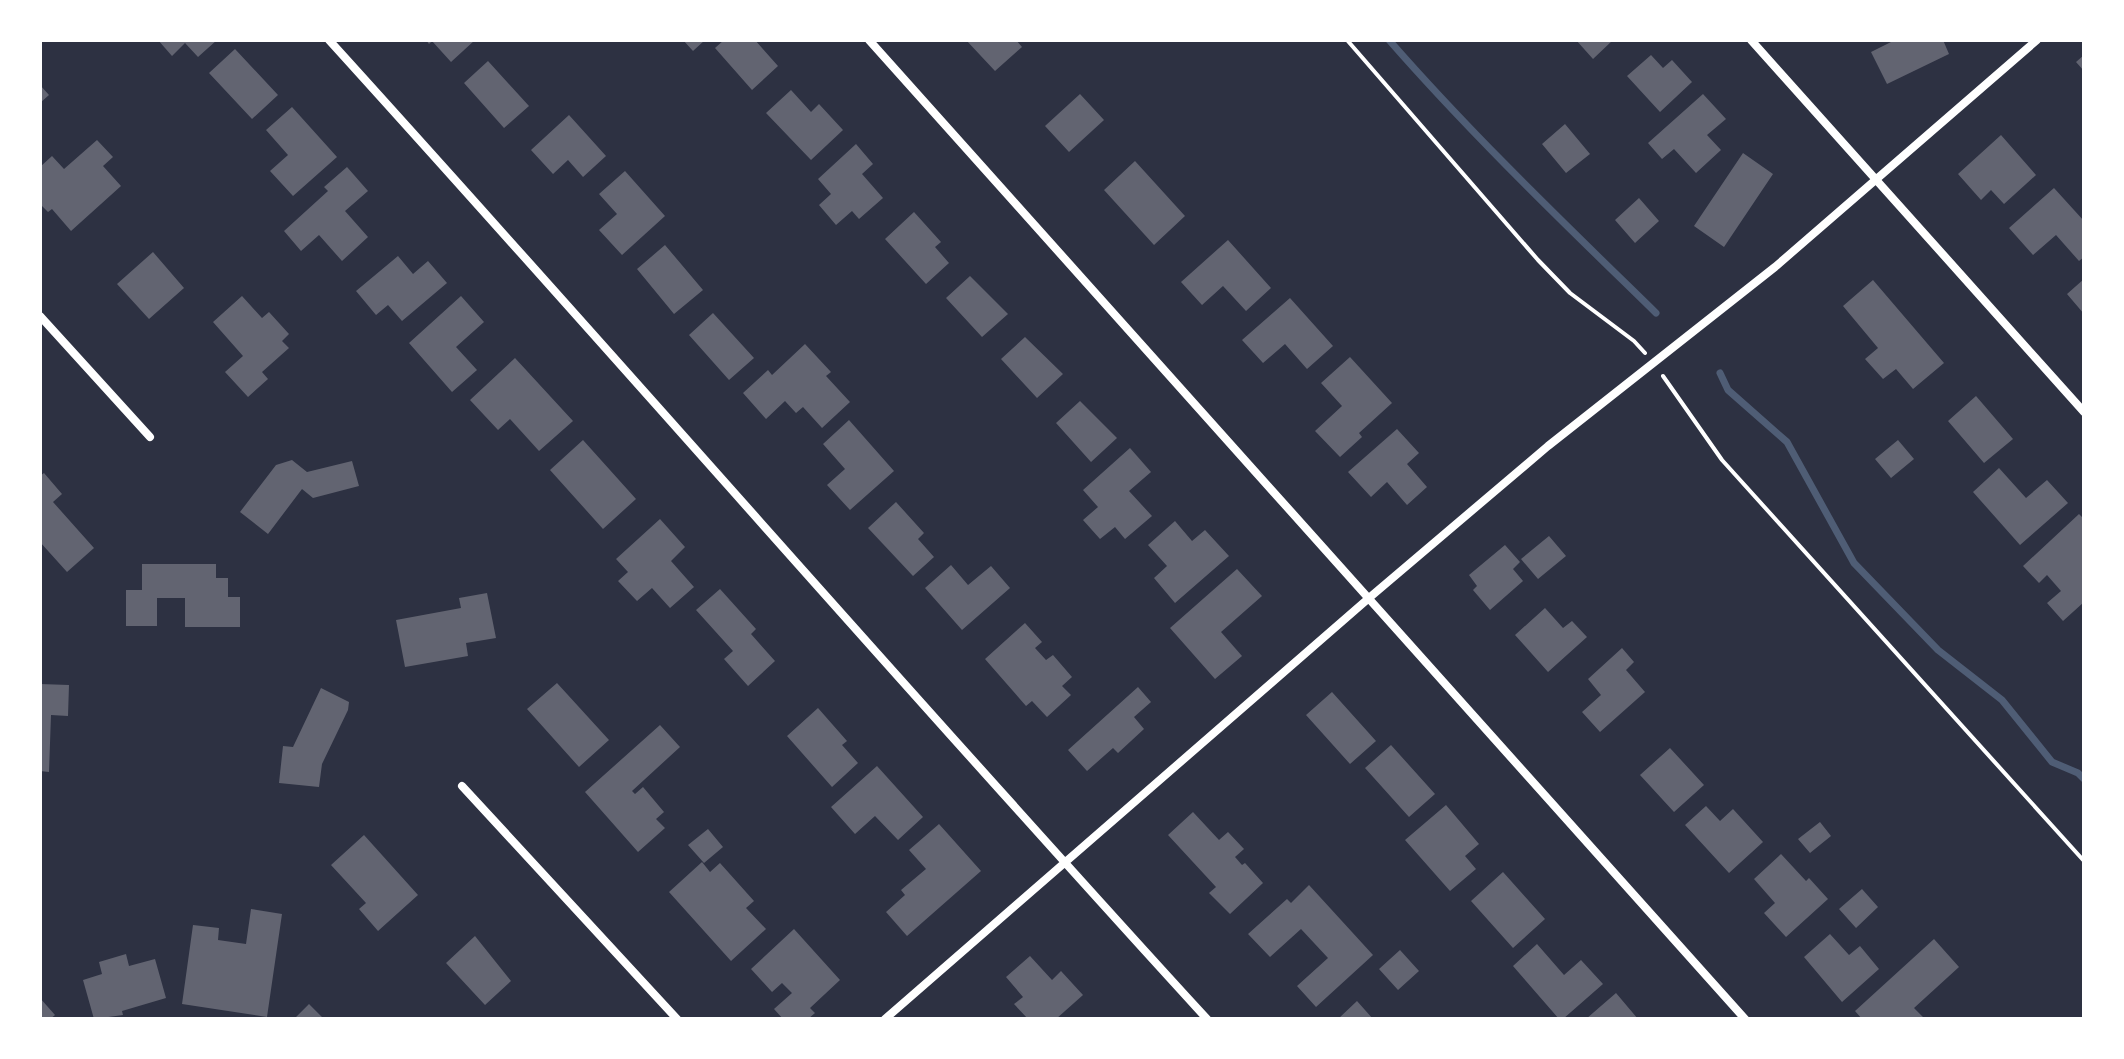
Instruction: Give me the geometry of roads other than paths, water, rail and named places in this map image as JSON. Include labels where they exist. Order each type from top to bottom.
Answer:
[{"type":"street","points":[[329,40],[597,335],[1207,1019]]},
{"type":"street","points":[[869,40],[1745,1019]]},
{"type":"street","points":[[1751,40],[2084,412]]},
{"type":"street","points":[[885,1019],[1369,598],[1548,446],[1775,267],[2037,40]]},
{"type":"street","points":[[40,316],[150,437]]},
{"type":"street","points":[[462,786],[677,1019]]},
{"type":"waterway","points":[[1389,40],[1486,145],[1656,313]]},
{"type":"waterway","points":[[1720,373],[1728,390],[1787,442],[1854,563],[1938,650],[2002,700],[2052,762],[2078,773],[2084,779]]}]
